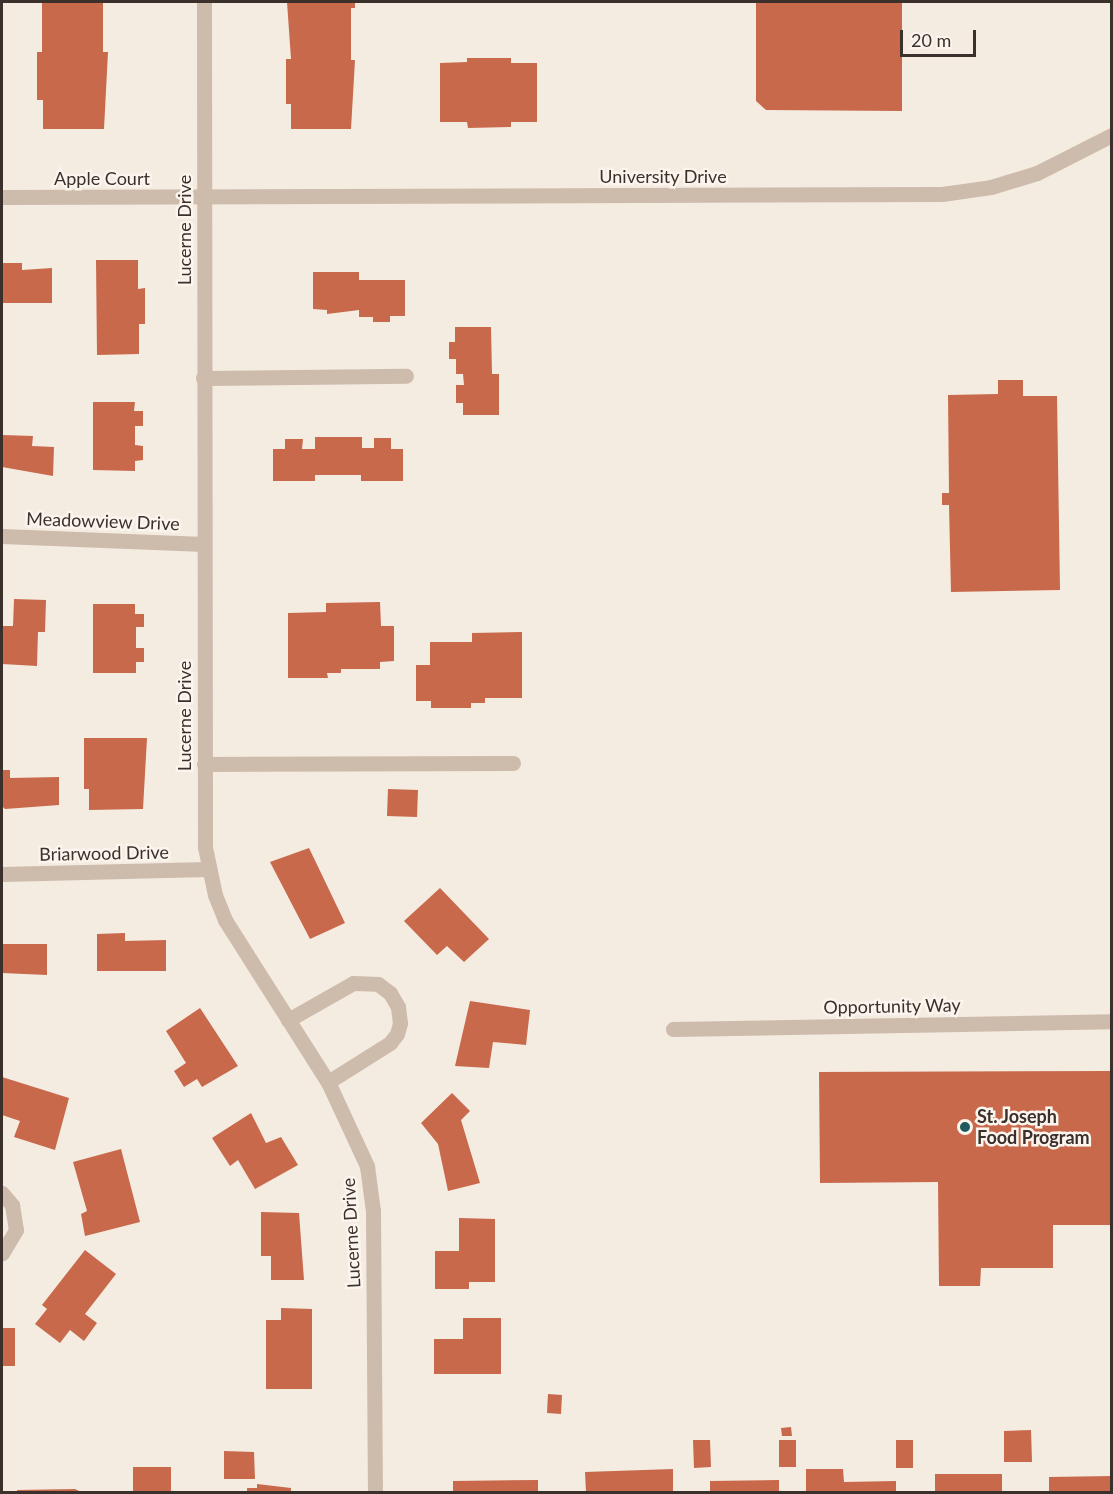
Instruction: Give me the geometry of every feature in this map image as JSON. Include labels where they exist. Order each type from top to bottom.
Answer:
[{"type":"street","name":"Lucerne Drive","points":[[204,2],[204,764],[208,869],[234,936],[328,1082],[356,1137],[372,1187],[375,1492]]},
{"type":"street","name":"University Drive","points":[[203,196],[942,194],[991,187],[1037,173],[1112,135]]},
{"type":"street","name":"Apple Court","points":[[2,198],[203,196]]},
{"type":"street","points":[[203,378],[406,376]]},
{"type":"street","name":"Meadowview Drive","points":[[2,536],[204,544]]},
{"type":"street","points":[[204,764],[513,763]]},
{"type":"street","name":"Briarwood Drive","points":[[2,874],[208,869]]},
{"type":"street","points":[[288,1020],[353,983],[378,984],[390,993],[398,1006],[400,1023],[397,1035],[390,1043],[328,1082]]},
{"type":"street","name":"Opportunity Way","points":[[673,1029],[1112,1021]]},
{"type":"street","points":[[2,1193],[12,1205],[16,1230],[2,1253]]},
{"type":"building","points":[[42,2],[103,2],[103,52],[108,52],[104,129],[43,129],[43,100],[37,100],[37,52],[42,52]]},
{"type":"building","points":[[287,2],[355,2],[355,8],[351,8],[351,60],[355,60],[351,129],[291,129],[291,104],[286,104],[286,59],[291,59]]},
{"type":"building","points":[[756,2],[902,2],[902,111],[766,110],[756,101]]},
{"type":"building","points":[[467,58],[511,58],[511,63],[537,63],[537,122],[511,122],[511,127],[468,128],[467,122],[440,122],[440,63],[467,62]]},
{"type":"building","points":[[96,260],[138,260],[138,289],[145,288],[145,324],[139,324],[139,354],[97,355]]},
{"type":"building","points":[[2,263],[22,263],[22,270],[52,268],[52,303],[2,303]]},
{"type":"building","points":[[313,272],[359,272],[359,280],[405,280],[405,316],[390,316],[390,322],[373,322],[373,317],[359,317],[359,310],[327,314],[327,310],[313,309]]},
{"type":"building","points":[[455,327],[491,327],[492,374],[499,374],[499,415],[463,415],[463,403],[456,403],[456,385],[464,385],[463,374],[456,374],[456,359],[449,359],[449,342],[455,342]]},
{"type":"building","points":[[998,380],[1023,380],[1023,396],[1057,396],[1060,590],[951,592],[949,505],[942,505],[942,493],[949,493],[948,395],[998,394]]},
{"type":"building","points":[[93,402],[135,402],[134,411],[143,411],[143,426],[135,426],[135,445],[143,446],[143,460],[135,461],[135,471],[93,470]]},
{"type":"building","points":[[2,435],[33,436],[32,446],[54,447],[53,476],[2,467]]},
{"type":"building","points":[[315,437],[362,437],[362,448],[374,448],[374,438],[391,438],[391,449],[403,449],[403,481],[361,481],[361,475],[315,475],[315,481],[273,481],[273,449],[285,449],[285,439],[303,439],[302,449],[315,449]]},
{"type":"building","points":[[14,599],[46,600],[45,632],[38,632],[37,666],[2,664],[2,626],[13,626]]},
{"type":"building","points":[[380,602],[381,626],[394,626],[394,661],[380,662],[380,669],[341,669],[341,673],[327,673],[328,678],[288,678],[288,613],[326,612],[326,603]]},
{"type":"building","points":[[93,604],[135,604],[135,614],[144,614],[144,627],[136,627],[136,648],[144,648],[144,662],[136,662],[136,673],[93,673]]},
{"type":"building","points":[[522,632],[522,698],[485,698],[485,703],[471,703],[471,708],[431,708],[431,701],[416,701],[416,665],[430,665],[430,642],[472,642],[472,633]]},
{"type":"building","points":[[84,738],[147,738],[143,809],[89,810],[89,789],[84,789]]},
{"type":"building","points":[[2,770],[10,770],[10,778],[59,777],[59,805],[5,809],[2,806]]},
{"type":"building","points":[[388,789],[418,790],[417,817],[387,816]]},
{"type":"building","points":[[309,848],[345,923],[310,939],[270,862]]},
{"type":"building","points":[[440,888],[489,939],[464,962],[447,946],[437,955],[404,921]]},
{"type":"building","points":[[125,933],[125,941],[166,940],[166,971],[97,971],[97,934]]},
{"type":"building","points":[[2,944],[47,944],[47,975],[2,973]]},
{"type":"building","points":[[470,1001],[530,1010],[526,1045],[493,1042],[489,1068],[455,1066]]},
{"type":"building","points":[[200,1008],[238,1066],[202,1087],[197,1079],[184,1087],[174,1071],[186,1063],[166,1031]]},
{"type":"building","name":"St. Joseph Food Program","points":[[1112,1071],[1112,1225],[1053,1225],[1053,1268],[981,1268],[980,1286],[939,1286],[938,1182],[820,1183],[819,1072]]},
{"type":"building","points":[[2,1077],[69,1098],[55,1150],[14,1137],[20,1121],[2,1115]]},
{"type":"building","points":[[452,1093],[470,1111],[461,1120],[480,1183],[448,1191],[438,1144],[421,1123]]},
{"type":"building","points":[[251,1113],[266,1143],[281,1137],[298,1165],[255,1189],[238,1160],[230,1166],[212,1138]]},
{"type":"building","points":[[121,1149],[140,1222],[85,1236],[81,1214],[87,1211],[73,1162]]},
{"type":"building","points":[[261,1212],[299,1213],[304,1280],[271,1280],[271,1256],[261,1256]]},
{"type":"building","points":[[459,1218],[495,1219],[495,1282],[469,1282],[469,1289],[435,1289],[435,1251],[459,1251]]},
{"type":"building","points":[[85,1250],[116,1274],[85,1314],[97,1323],[84,1341],[70,1330],[60,1343],[35,1324],[47,1309],[42,1305]]},
{"type":"building","points":[[281,1308],[312,1309],[312,1389],[266,1389],[266,1320],[281,1320]]},
{"type":"building","points":[[463,1318],[501,1318],[501,1374],[434,1374],[434,1339],[463,1339]]},
{"type":"building","points":[[2,1328],[15,1328],[15,1366],[2,1366]]},
{"type":"building","points":[[548,1394],[562,1395],[561,1414],[547,1413]]},
{"type":"building","points":[[791,1427],[792,1436],[782,1436],[781,1428]]},
{"type":"building","points":[[1031,1430],[1032,1462],[1004,1462],[1004,1431]]},
{"type":"building","points":[[693,1440],[710,1440],[711,1467],[694,1468]]},
{"type":"building","points":[[779,1440],[796,1440],[796,1467],[779,1467]]},
{"type":"building","points":[[896,1440],[913,1440],[913,1468],[896,1468]]},
{"type":"building","points":[[224,1451],[254,1452],[255,1479],[224,1479]]},
{"type":"building","points":[[133,1467],[171,1467],[171,1492],[133,1492]]},
{"type":"building","points":[[673,1469],[673,1492],[586,1492],[585,1472]]},
{"type":"building","points":[[806,1469],[843,1469],[844,1482],[896,1481],[896,1492],[806,1492]]},
{"type":"building","points":[[935,1474],[1002,1474],[1002,1492],[935,1492]]},
{"type":"building","points":[[1112,1476],[1112,1492],[1049,1492],[1049,1477]]},
{"type":"building","points":[[538,1480],[538,1492],[453,1492],[453,1481]]},
{"type":"building","points":[[779,1480],[779,1492],[710,1492],[710,1481]]},
{"type":"building","points":[[257,1484],[291,1488],[291,1492],[247,1492],[247,1488],[257,1488]]},
{"type":"building","points":[[75,1489],[81,1492],[17,1492],[17,1490]]},
{"type":"place","name":"St. Joseph Food Program","points":[[965,1127]]}]
